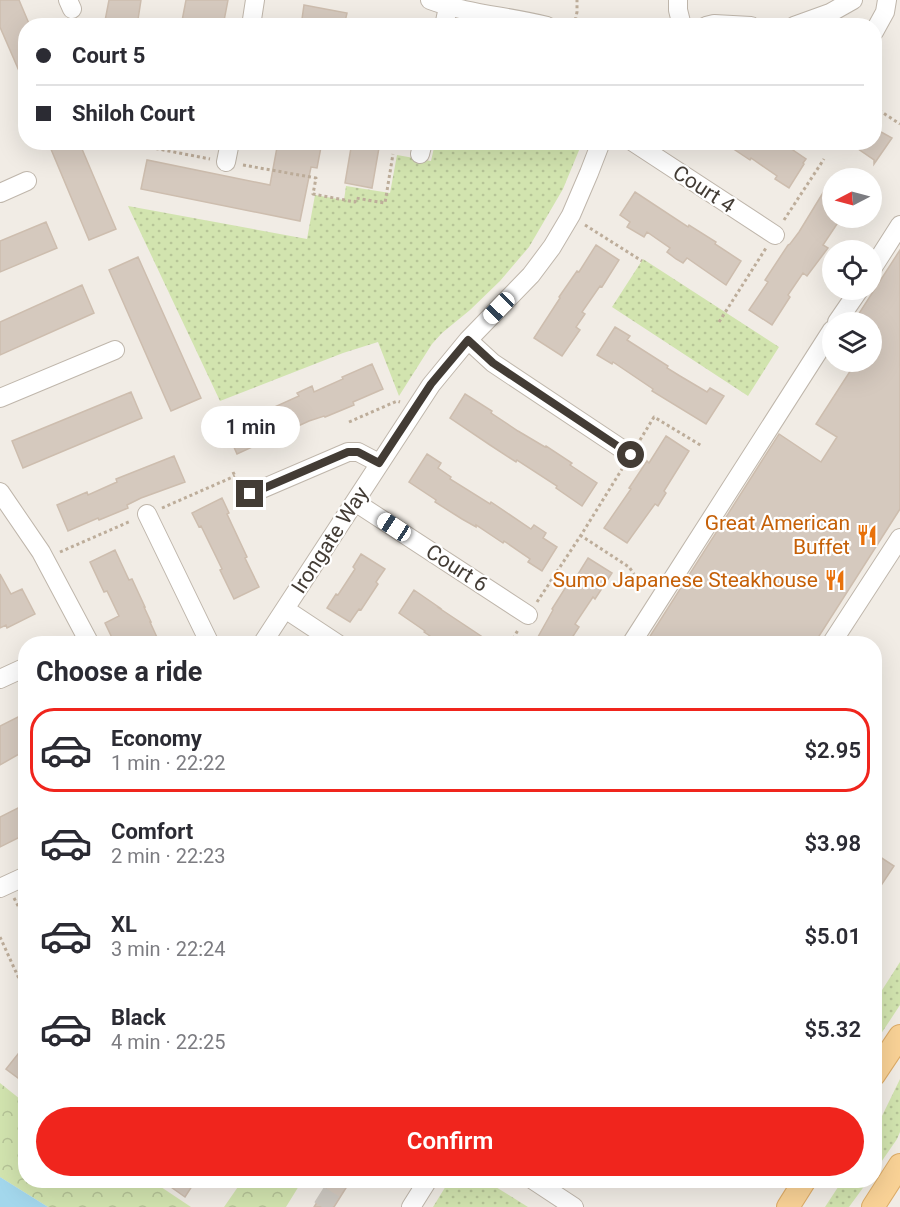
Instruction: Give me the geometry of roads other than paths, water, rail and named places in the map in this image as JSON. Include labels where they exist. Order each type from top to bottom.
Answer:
[{"type":"main road","points":[[882,1063],[900,1036]]},
{"type":"main road","points":[[873,1207],[900,1165]]},
{"type":"main road","points":[[788,1207],[800,1188]]},
{"type":"street","points":[[252,18],[255,0]]},
{"type":"street","points":[[430,0],[448,7],[512,18]]},
{"type":"street","points":[[678,0],[680,18]]},
{"type":"street","points":[[816,18],[853,0]]},
{"type":"street","points":[[882,18],[887,0]]},
{"type":"street","points":[[446,18],[448,7]]},
{"type":"street","points":[[226,162],[228,150]]},
{"type":"street","name":"Irongate Way","points":[[267,636],[431,384],[468,340],[531,276],[552,247],[571,215],[598,150]]},
{"type":"street","name":"Court 4","points":[[645,150],[775,235]]},
{"type":"street","points":[[0,193],[27,181]]},
{"type":"street","points":[[882,253],[900,225]]},
{"type":"street","points":[[468,340],[493,363],[631,455]]},
{"type":"street","points":[[636,636],[822,346]]},
{"type":"street","points":[[0,398],[115,350]]},
{"type":"street","points":[[250,494],[348,452],[358,452],[379,463]]},
{"type":"street","points":[[0,492],[41,552],[82,636]]},
{"type":"street","name":"Court 6","points":[[355,502],[528,615]]},
{"type":"street","points":[[147,514],[206,636]]},
{"type":"street","points":[[836,636],[900,538]]},
{"type":"street","points":[[285,609],[326,636]]},
{"type":"street","points":[[0,679],[18,671]]},
{"type":"street","points":[[4,886],[18,880]]},
{"type":"street","points":[[411,1207],[423,1188]]},
{"type":"street","points":[[545,1188],[574,1207]]},
{"type":"water","points":[[0,1177],[48,1207],[0,1207]]},
{"type":"tunnel","points":[[322,1207],[334,1188]]},
{"type":"place","name":"Great American Buffet","points":[[867,535]]},
{"type":"place","name":"Sumo Japanese Steakhouse","points":[[835,580]]}]
